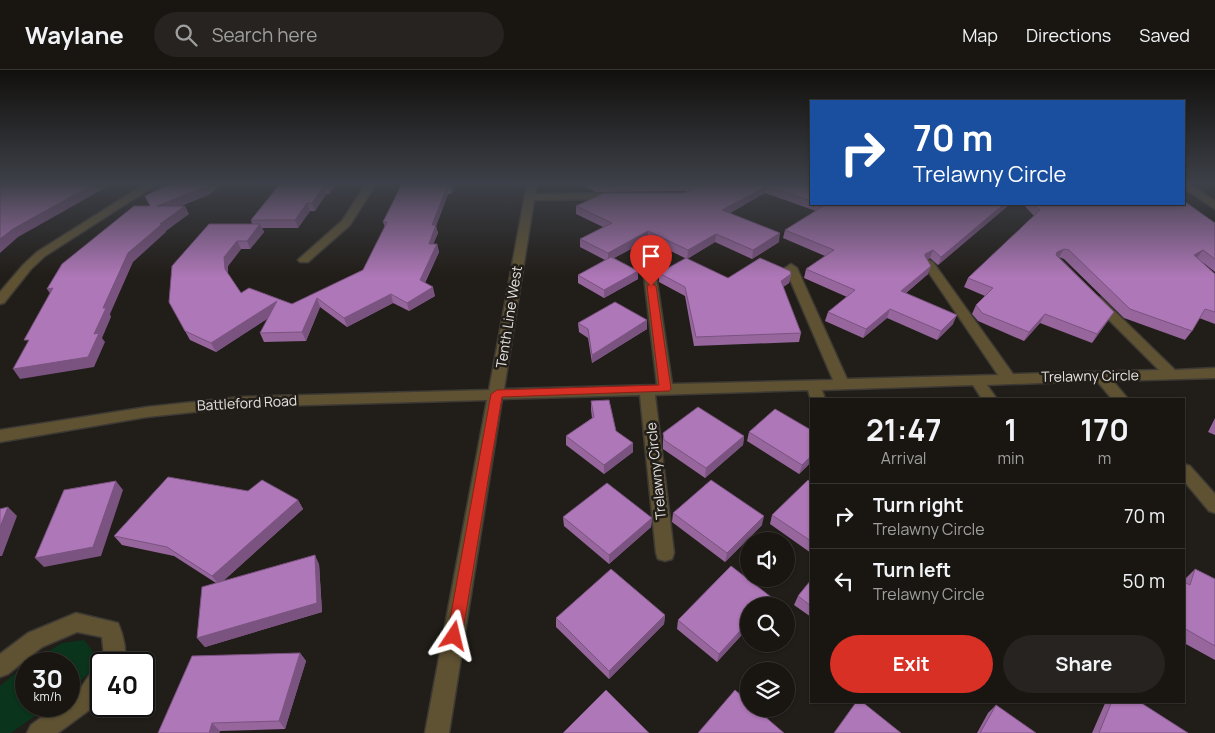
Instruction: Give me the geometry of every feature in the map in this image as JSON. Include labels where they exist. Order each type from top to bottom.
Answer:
[{"type":"street","points":[[0,300],[27,267],[41,254],[103,215]]},
{"type":"street","points":[[304,260],[346,223],[351,215]]},
{"type":"street","name":"Tenth Line West","points":[[438,733],[526,215]]},
{"type":"street","points":[[929,264],[1008,378]]},
{"type":"street","points":[[649,268],[665,389]]},
{"type":"street","points":[[791,268],[842,383]]},
{"type":"street","name":"Trelawny Circle","points":[[1085,289],[1171,374]]},
{"type":"street","name":"Trelawny Circle","points":[[497,394],[1215,373]]},
{"type":"street","points":[[1100,376],[1120,398]]},
{"type":"street","points":[[976,379],[989,398]]},
{"type":"street","points":[[813,384],[818,398]]},
{"type":"street","name":"Trelawny Circle","points":[[647,389],[665,553]]},
{"type":"street","name":"Battleford Road","points":[[0,436],[147,412],[240,402],[497,394]]},
{"type":"street","points":[[1185,471],[1215,506]]},
{"type":"street","points":[[0,667],[35,640],[76,622],[111,630],[114,652]]},
{"type":"street","points":[[39,733],[90,694]]},
{"type":"green space","points":[[84,640],[93,652],[90,652],[89,673],[80,681],[80,652],[47,652],[62,643]]},
{"type":"green space","points":[[15,674],[15,717],[34,717],[11,733],[0,733],[0,686]]},
{"type":"building","points":[[0,215],[38,215],[13,229],[0,239]]},
{"type":"building","points":[[123,215],[173,215],[128,253],[103,308],[106,308],[94,334],[99,333],[88,357],[13,369],[29,340],[24,340],[53,288],[47,289],[62,264]]},
{"type":"building","points":[[255,215],[299,215],[295,220],[251,220]]},
{"type":"building","points":[[387,215],[436,215],[432,225],[436,225],[429,244],[437,244],[420,280],[433,287],[407,303],[391,294],[344,318],[317,298],[302,332],[260,333],[277,301],[211,343],[185,331],[169,302],[172,266],[209,224],[260,224],[247,241],[237,241],[224,257],[225,269],[241,293],[249,288],[292,304],[363,270],[387,222],[383,222]]},
{"type":"building","points":[[595,215],[734,215],[780,233],[753,250],[716,234],[688,250],[648,231],[608,253],[580,239],[612,223]]},
{"type":"building","points":[[809,215],[991,215],[941,257],[933,250],[925,254],[931,266],[901,291],[957,315],[941,331],[890,309],[866,329],[828,312],[855,290],[806,269],[834,250],[785,230]]},
{"type":"building","points":[[1035,215],[1204,215],[1215,223],[1215,259],[1203,250],[1194,255],[1215,274],[1215,312],[1205,309],[1192,331],[1130,309],[1069,250],[1064,249],[1057,252],[1056,255],[1114,312],[1097,334],[1045,314],[1029,332],[982,313],[976,305],[993,288],[968,278]]},
{"type":"building","points":[[611,257],[638,271],[604,290],[578,275]]},
{"type":"building","points":[[686,258],[728,278],[760,258],[790,271],[791,274],[781,281],[801,333],[696,337],[685,287],[659,273]]},
{"type":"building","points":[[615,302],[647,320],[592,355],[588,329],[578,323]]},
{"type":"building","points":[[609,400],[616,431],[633,443],[604,465],[566,436],[594,417],[591,401]]},
{"type":"building","points":[[698,407],[744,436],[706,468],[664,440],[663,433]]},
{"type":"building","points":[[775,409],[810,429],[810,457],[802,465],[749,432]]},
{"type":"building","points":[[168,477],[248,491],[262,480],[298,500],[212,576],[167,547],[114,536]]},
{"type":"building","points":[[711,480],[764,516],[748,532],[740,532],[740,540],[727,553],[673,513]]},
{"type":"building","points":[[808,480],[810,481],[810,540],[772,515]]},
{"type":"building","points":[[116,481],[93,547],[35,558],[64,490]]},
{"type":"building","points":[[607,483],[652,518],[609,555],[563,517]]},
{"type":"building","points":[[8,507],[0,527],[0,509]]},
{"type":"building","points":[[315,555],[317,603],[197,638],[202,587]]},
{"type":"building","points":[[731,566],[740,573],[740,587],[758,587],[771,597],[740,597],[740,631],[719,654],[678,620]]},
{"type":"building","points":[[611,569],[665,615],[609,671],[556,618]]},
{"type":"building","points":[[1195,569],[1215,579],[1215,646],[1185,629],[1185,582],[1190,585]]},
{"type":"building","points":[[810,581],[810,605],[798,596]]},
{"type":"building","points":[[300,653],[279,721],[212,723],[209,733],[158,733],[192,656]]},
{"type":"building","points":[[606,690],[649,733],[563,733]]},
{"type":"building","points":[[735,690],[740,694],[740,717],[765,717],[784,733],[698,733]]},
{"type":"building","points":[[856,703],[864,703],[901,733],[834,733]]},
{"type":"building","points":[[1111,703],[1141,703],[1188,733],[1099,733]]},
{"type":"building","points":[[996,705],[1036,733],[980,733]]},
{"type":"route","points":[[454,636],[497,394],[665,389],[651,286]]}]
